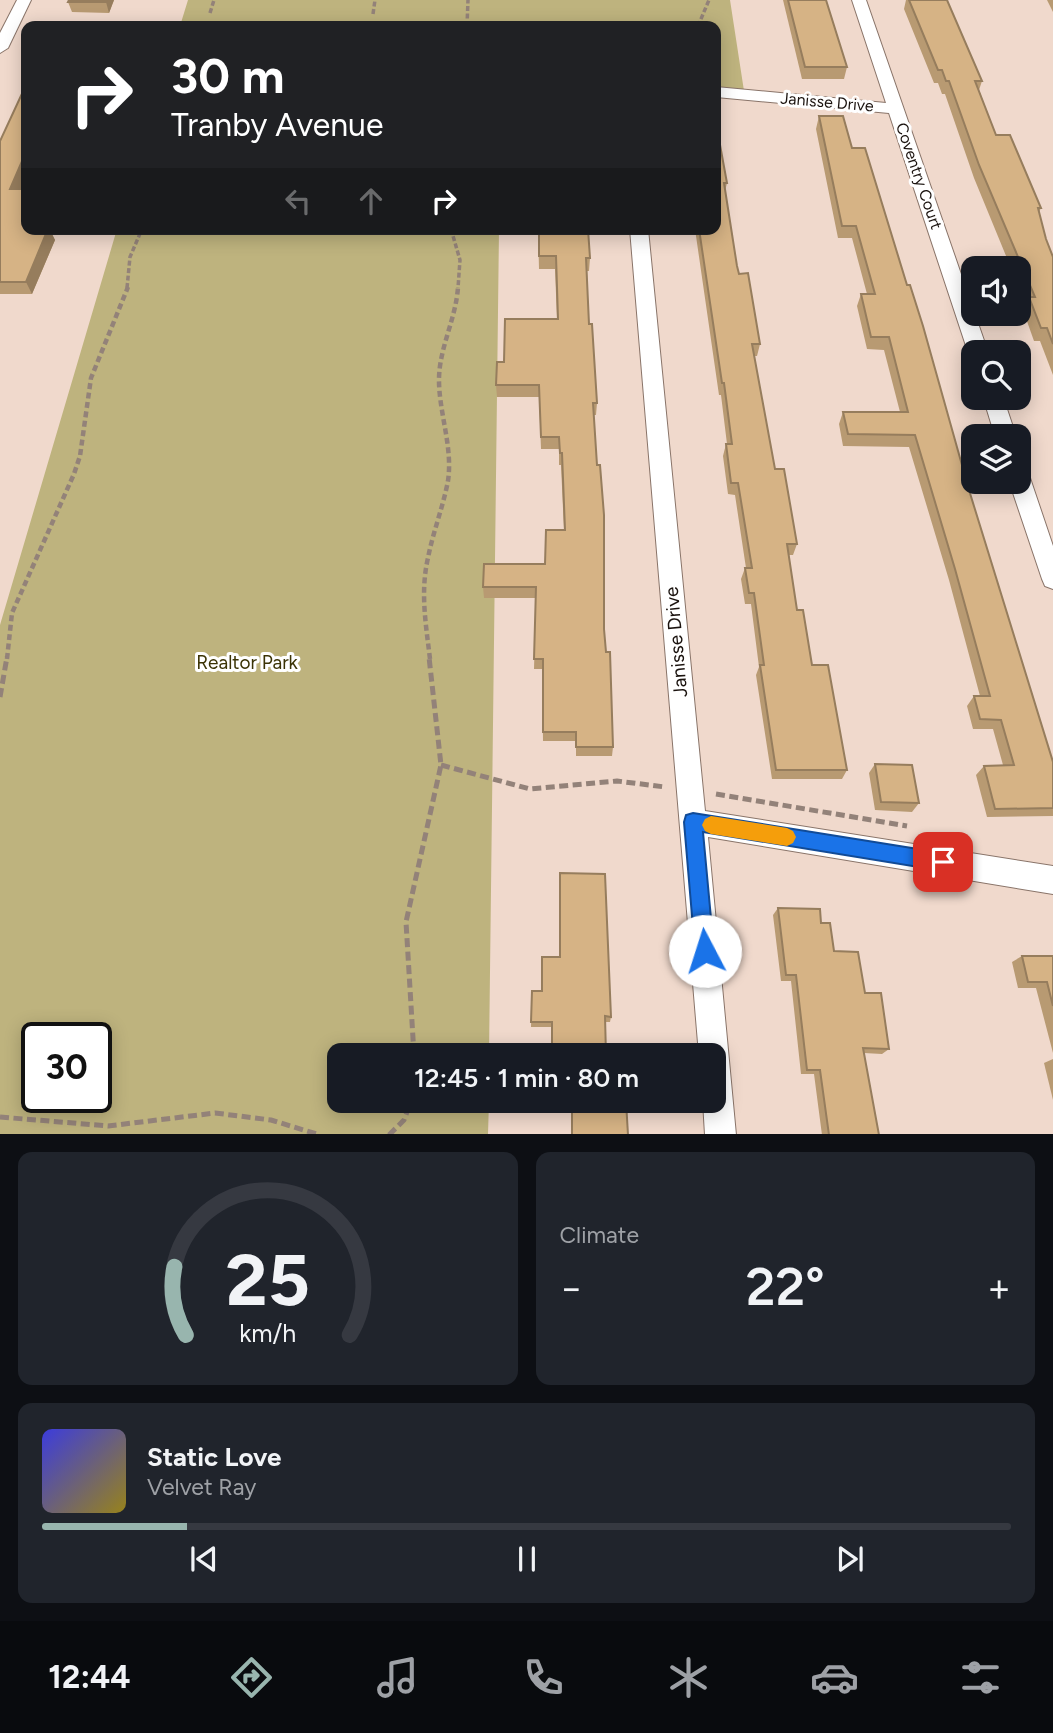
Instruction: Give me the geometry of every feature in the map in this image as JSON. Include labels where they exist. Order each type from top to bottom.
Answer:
[{"type":"street","points":[[0,48],[24,0]]},
{"type":"street","name":"Coventry Court","points":[[859,0],[974,340]]},
{"type":"street","name":"Janisse Drive","points":[[721,92],[896,109]]},
{"type":"street","name":"Janisse Drive","points":[[640,235],[713,1043]]},
{"type":"street","points":[[1024,494],[1053,579]]},
{"type":"street","points":[[693,822],[1053,880]]},
{"type":"street","name":"Janisse Drive","points":[[719,1113],[721,1134]]},
{"type":"path","points":[[210,13],[214,0]]},
{"type":"path","points":[[373,14],[375,0]]},
{"type":"path","points":[[467,21],[468,0]]},
{"type":"path","points":[[700,21],[709,0]]},
{"type":"path","points":[[0,697],[5,680],[12,613],[74,474],[80,456],[91,379],[128,286],[130,257],[139,235]]},
{"type":"path","points":[[413,1043],[406,922],[441,765],[424,598],[427,560],[448,479],[448,446],[439,383],[440,361],[457,305],[460,260],[453,235]]},
{"type":"path","points":[[441,765],[530,789],[617,781],[664,786]]},
{"type":"path","points":[[723,795],[915,827]]},
{"type":"path","points":[[391,1134],[407,1113]]},
{"type":"path","points":[[0,1117],[108,1126],[215,1114],[271,1120],[317,1134]]},
{"type":"green space","points":[[188,0],[730,0],[744,91],[721,87],[721,21],[182,21]]},
{"type":"green space","name":"Realtor Park","points":[[115,235],[499,235],[489,1043],[327,1043],[327,1113],[489,1113],[488,1134],[0,1134],[0,625]]},
{"type":"building","points":[[69,0],[107,0],[68,2]]},
{"type":"building","points":[[788,0],[826,0],[847,67],[805,67]]},
{"type":"building","points":[[909,0],[947,0],[982,81],[975,81],[996,135],[1010,135],[1041,208],[1038,208],[1053,257],[1053,344],[1047,328],[1041,328],[1031,302],[1031,297],[1035,297],[1031,288],[1031,256],[1018,256],[979,165],[949,81],[946,81],[942,70],[938,70]]},
{"type":"building","points":[[21,96],[21,164],[10,189],[21,189],[21,235],[46,235],[26,282],[0,282],[0,141]]},
{"type":"building","points":[[819,116],[843,116],[852,148],[865,148],[907,285],[910,285],[923,326],[961,461],[961,494],[970,494],[1053,762],[1053,808],[995,809],[984,766],[1014,765],[1001,720],[980,719],[974,696],[990,696],[915,435],[848,434],[843,412],[908,412],[889,337],[871,337],[861,294],[875,294],[856,226],[842,226]]},
{"type":"building","points":[[721,150],[737,266],[739,274],[748,273],[760,344],[752,344],[775,469],[784,469],[797,544],[787,544],[797,610],[803,610],[812,665],[828,665],[847,770],[776,770],[760,665],[764,665],[754,593],[749,593],[745,568],[752,568],[738,483],[731,483],[726,444],[732,444],[700,235],[721,235]]},
{"type":"building","points":[[539,235],[588,235],[590,258],[586,258],[589,324],[592,324],[597,403],[593,403],[597,465],[600,465],[604,515],[604,629],[606,652],[610,652],[613,747],[576,747],[576,732],[543,732],[543,659],[534,659],[536,587],[483,587],[484,564],[545,564],[546,530],[565,530],[562,453],[559,437],[541,437],[539,385],[496,385],[497,362],[504,362],[505,319],[558,319],[556,256],[539,256]]},
{"type":"building","points":[[875,764],[912,765],[919,803],[881,802]]},
{"type":"building","points":[[560,873],[605,874],[611,1017],[605,1016],[606,1043],[552,1043],[552,1022],[531,1022],[532,991],[542,991],[542,957],[560,957]]},
{"type":"building","points":[[778,908],[820,909],[821,923],[830,923],[834,951],[858,952],[865,993],[881,993],[889,1049],[863,1048],[879,1134],[829,1134],[820,1070],[807,1070],[796,975],[786,975]]},
{"type":"building","points":[[1022,956],[1053,956],[1053,1006],[1047,982],[1028,982]]},
{"type":"building","points":[[572,1113],[627,1113],[628,1134],[572,1134]]},
{"type":"slow traffic","points":[[711,825],[787,837]]},
{"type":"route","points":[[705,951],[693,822],[943,862]]}]
